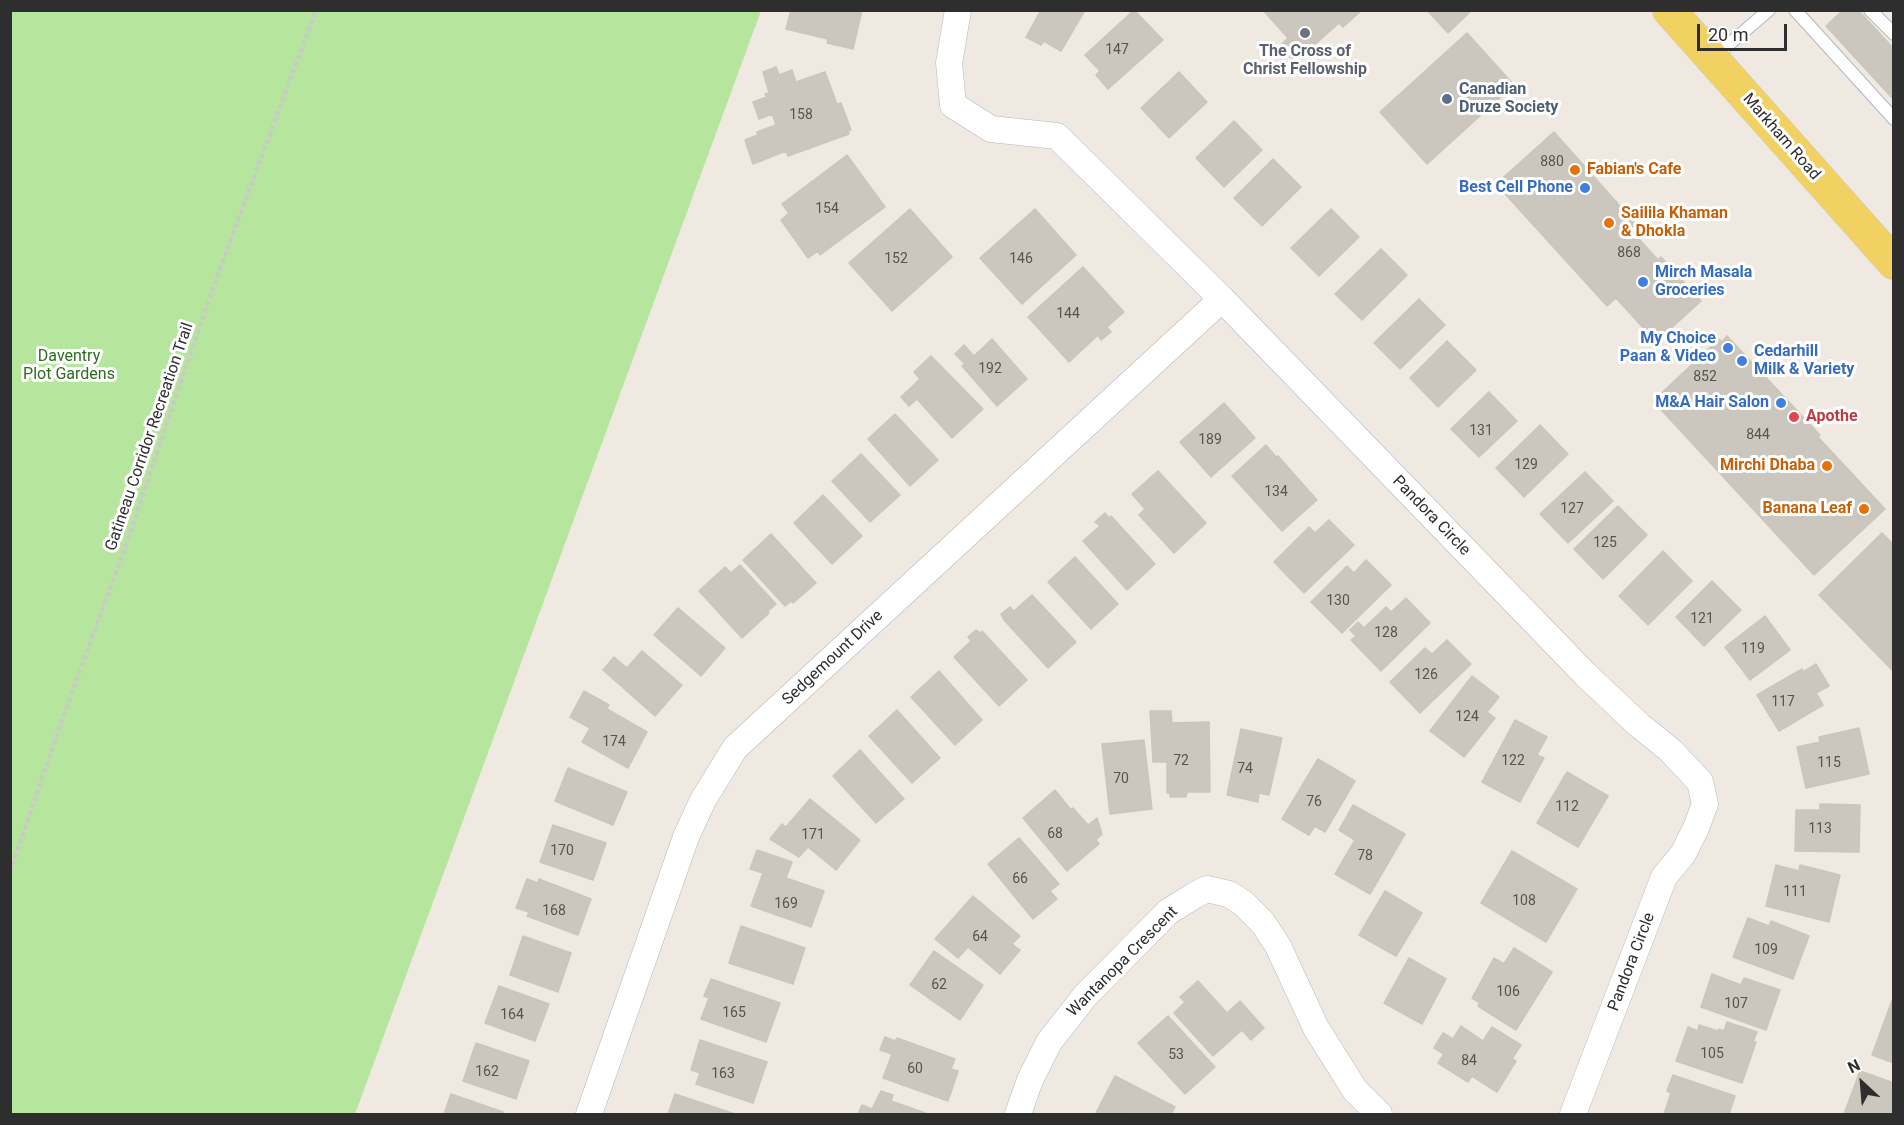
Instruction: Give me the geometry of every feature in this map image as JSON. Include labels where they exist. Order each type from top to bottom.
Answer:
[{"type":"main road","name":"Markham Road","points":[[1669,10],[1893,263]]},
{"type":"street","name":"Pandora Circle","points":[[958,10],[949,63],[953,105],[991,129],[1057,136],[1222,299],[1586,675],[1639,725],[1670,750],[1700,782],[1705,804],[1696,828],[1683,854],[1664,878],[1573,1114]]},
{"type":"street","name":"Sedgemount Drive","points":[[589,1114],[686,837],[703,800],[735,748],[1222,299]]},
{"type":"street","name":"Wantanopa Crescent","points":[[1018,1114],[1030,1080],[1049,1042],[1085,996],[1168,912],[1207,890],[1229,894],[1243,903],[1263,923],[1278,946],[1321,1036],[1355,1090],[1379,1114]]},
{"type":"lane","points":[[1713,58],[1769,10]]},
{"type":"lane","points":[[1796,10],[1835,45],[1885,100],[1893,119]]},
{"type":"lane","points":[[1868,13],[1892,38]]},
{"type":"path","name":"Gatineau Corridor Recreation Trail","points":[[10,872],[63,717],[126,545],[214,285],[316,10]]},
{"type":"green space","name":"Daventry Plot Gardens","points":[[10,11],[761,11],[355,1114],[11,1114]]},
{"type":"building","points":[[791,10],[862,10],[853,49],[827,43],[828,39],[786,29]]},
{"type":"building","points":[[1041,10],[1085,10],[1061,51],[1044,41],[1041,45],[1026,37]]},
{"type":"building","points":[[1134,10],[1163,40],[1108,89],[1096,75],[1100,71],[1085,55]]},
{"type":"building","name":"The Cross of Christ Fellowship","points":[[1263,10],[1362,10],[1343,27],[1339,23],[1295,62],[1280,46],[1288,38]]},
{"type":"building","points":[[1427,10],[1472,10],[1448,33]]},
{"type":"building","points":[[1843,10],[1858,10],[1894,49],[1894,100],[1826,26]]},
{"type":"building","name":"Canadian Druze Society","points":[[1467,33],[1514,85],[1427,164],[1380,112]]},
{"type":"building","points":[[776,67],[779,75],[792,70],[796,82],[825,72],[837,104],[841,103],[851,130],[848,131],[849,134],[788,156],[786,151],[753,164],[745,140],[758,135],[757,132],[776,125],[772,114],[759,119],[753,102],[767,97],[765,94],[769,93],[763,72]]},
{"type":"building","points":[[1179,72],[1207,102],[1169,138],[1141,108]]},
{"type":"building","points":[[1234,121],[1262,150],[1224,187],[1196,158]]},
{"type":"building","points":[[1554,132],[1636,224],[1630,229],[1658,260],[1661,257],[1701,301],[1656,342],[1616,298],[1607,306],[1496,184]]},
{"type":"building","points":[[847,155],[885,207],[820,255],[818,251],[808,258],[781,220],[789,213],[782,204]]},
{"type":"building","points":[[1273,159],[1301,187],[1262,226],[1234,198]]},
{"type":"building","points":[[910,209],[952,257],[892,311],[849,263]]},
{"type":"building","points":[[1035,209],[1076,255],[1022,304],[980,258]]},
{"type":"building","points":[[1331,209],[1359,237],[1319,276],[1291,248]]},
{"type":"building","points":[[1381,249],[1407,275],[1362,320],[1335,294]]},
{"type":"building","points":[[1083,267],[1124,312],[1107,327],[1111,332],[1101,340],[1098,335],[1069,362],[1028,317]]},
{"type":"building","points":[[1419,299],[1445,325],[1400,369],[1374,343]]},
{"type":"building","points":[[1727,336],[1820,435],[1818,437],[1885,509],[1814,575],[1653,401],[1719,339],[1722,342]]},
{"type":"building","points":[[992,339],[1027,379],[997,406],[962,366],[965,364],[955,354],[964,345],[974,356]]},
{"type":"building","points":[[1447,341],[1476,370],[1438,407],[1410,378]]},
{"type":"building","points":[[931,356],[983,409],[952,438],[917,399],[909,406],[901,397],[920,379],[914,372]]},
{"type":"building","points":[[1489,392],[1517,421],[1479,457],[1451,429]]},
{"type":"building","points":[[1224,403],[1255,438],[1211,477],[1180,442]]},
{"type":"building","points":[[895,414],[938,460],[910,486],[868,439]]},
{"type":"building","points":[[1540,425],[1568,454],[1524,497],[1496,468]]},
{"type":"building","points":[[1266,445],[1317,500],[1282,531],[1232,476]]},
{"type":"building","points":[[861,454],[900,495],[870,522],[832,481]]},
{"type":"building","points":[[1158,471],[1206,523],[1174,553],[1139,515],[1145,509],[1132,494]]},
{"type":"building","points":[[1585,472],[1613,501],[1568,543],[1540,514]]},
{"type":"building","points":[[823,495],[862,536],[832,564],[794,523]]},
{"type":"building","points":[[1618,506],[1647,535],[1603,579],[1574,549]]},
{"type":"building","points":[[1105,513],[1109,518],[1111,516],[1155,564],[1127,590],[1083,541],[1100,526],[1095,522]]},
{"type":"building","points":[[1329,520],[1354,545],[1304,593],[1274,562],[1309,527],[1315,533]]},
{"type":"building","points":[[1882,533],[1894,545],[1894,672],[1819,595]]},
{"type":"building","points":[[771,534],[816,583],[793,603],[791,601],[785,606],[743,560]]},
{"type":"building","points":[[1663,551],[1692,581],[1648,625],[1619,596]]},
{"type":"building","points":[[1075,557],[1118,604],[1091,629],[1048,582]]},
{"type":"building","points":[[1366,560],[1391,585],[1342,633],[1311,602],[1347,566],[1354,573]]},
{"type":"building","points":[[740,565],[776,604],[742,638],[699,591],[725,567],[731,573]]},
{"type":"building","points":[[1712,581],[1741,610],[1704,646],[1676,617]]},
{"type":"building","points":[[1032,595],[1076,642],[1048,668],[1001,614],[1010,607],[1014,611]]},
{"type":"building","points":[[1406,598],[1430,623],[1381,671],[1351,640],[1356,636],[1350,630],[1358,622],[1364,628],[1386,607],[1391,612]]},
{"type":"building","points":[[678,608],[725,648],[701,676],[654,635]]},
{"type":"building","points":[[1765,616],[1790,650],[1750,680],[1725,647]]},
{"type":"building","points":[[976,630],[980,633],[982,631],[1027,680],[999,706],[954,657],[971,641],[968,637]]},
{"type":"building","points":[[1447,640],[1471,664],[1420,713],[1390,682],[1425,648],[1432,654]]},
{"type":"building","points":[[642,651],[682,685],[655,716],[603,670],[614,657],[627,668]]},
{"type":"building","points":[[1816,664],[1829,686],[1816,693],[1823,705],[1779,731],[1757,695],[1802,669],[1803,672]]},
{"type":"building","points":[[939,671],[982,720],[955,745],[911,697]]},
{"type":"building","points":[[1472,676],[1499,697],[1487,712],[1495,718],[1464,757],[1430,731]]},
{"type":"building","points":[[584,691],[609,705],[607,709],[647,732],[628,768],[582,742],[590,728],[570,717]]},
{"type":"building","points":[[897,710],[940,758],[912,783],[869,736]]},
{"type":"building","points":[[1150,711],[1171,711],[1172,723],[1209,722],[1210,792],[1187,792],[1186,797],[1170,797],[1170,793],[1167,793],[1167,762],[1153,762]]},
{"type":"building","points":[[1515,720],[1547,737],[1537,755],[1544,758],[1520,802],[1482,782]]},
{"type":"building","points":[[1859,728],[1869,774],[1806,788],[1797,747],[1820,742],[1819,737]]},
{"type":"building","points":[[1241,729],[1282,738],[1269,795],[1259,793],[1258,802],[1227,795]]},
{"type":"building","points":[[1144,740],[1152,809],[1110,814],[1102,744]]},
{"type":"building","points":[[860,750],[904,799],[876,823],[833,776]]},
{"type":"building","points":[[1318,759],[1355,781],[1325,832],[1315,826],[1309,835],[1282,819]]},
{"type":"building","points":[[568,768],[627,792],[613,825],[555,801]]},
{"type":"building","points":[[1567,772],[1608,796],[1578,847],[1537,823]]},
{"type":"building","points":[[1055,790],[1071,810],[1073,808],[1088,825],[1097,818],[1102,834],[1096,840],[1099,844],[1067,871],[1023,818]]},
{"type":"building","points":[[810,799],[860,840],[836,870],[808,847],[799,857],[770,839],[782,824],[786,827]]},
{"type":"building","points":[[1820,804],[1860,805],[1859,852],[1795,851],[1796,810],[1820,810]]},
{"type":"building","points":[[1353,805],[1405,834],[1370,894],[1335,874],[1355,840],[1339,830]]},
{"type":"building","points":[[553,825],[606,843],[593,880],[540,862]]},
{"type":"building","points":[[1019,838],[1059,884],[1050,891],[1057,899],[1033,919],[988,864]]},
{"type":"building","points":[[757,850],[792,862],[786,878],[824,891],[811,927],[751,906],[763,873],[750,869]]},
{"type":"building","points":[[1512,851],[1577,889],[1546,942],[1481,903]]},
{"type":"building","points":[[1776,865],[1799,871],[1800,865],[1840,875],[1829,922],[1766,906]]},
{"type":"building","points":[[527,879],[538,883],[539,879],[591,899],[578,935],[527,916],[529,912],[516,908]]},
{"type":"building","points":[[1385,891],[1422,913],[1396,956],[1359,935]]},
{"type":"building","points":[[973,896],[1020,936],[1012,944],[1020,950],[1000,974],[968,947],[958,958],[935,939]]},
{"type":"building","points":[[1748,918],[1769,926],[1771,921],[1809,936],[1793,979],[1733,957]]},
{"type":"building","points":[[741,926],[805,948],[793,984],[729,963]]},
{"type":"building","points":[[523,936],[571,953],[558,992],[510,975]]},
{"type":"building","points":[[1514,948],[1552,972],[1516,1030],[1478,1006],[1480,1003],[1472,998],[1494,958],[1504,964]]},
{"type":"building","points":[[934,951],[983,985],[960,1020],[910,985]]},
{"type":"building","points":[[1409,958],[1446,979],[1422,1024],[1384,1003]]},
{"type":"building","points":[[1712,974],[1741,985],[1744,978],[1780,990],[1766,1030],[1701,1007]]},
{"type":"building","points":[[711,979],[780,1003],[766,1042],[701,1019],[709,998],[704,996]]},
{"type":"building","points":[[1198,981],[1227,1013],[1240,1001],[1264,1028],[1251,1040],[1242,1030],[1213,1056],[1174,1013],[1185,1002],[1180,997]]},
{"type":"building","points":[[499,986],[549,1004],[535,1041],[485,1023]]},
{"type":"building","points":[[1894,995],[1894,1063],[1872,1055]]},
{"type":"building","points":[[1168,1016],[1215,1067],[1185,1094],[1138,1043]]},
{"type":"building","points":[[1727,1022],[1757,1032],[1753,1042],[1756,1042],[1742,1083],[1676,1061],[1688,1027],[1698,1031],[1699,1025],[1724,1031]]},
{"type":"building","points":[[1461,1026],[1483,1041],[1492,1027],[1521,1045],[1512,1059],[1516,1061],[1497,1092],[1472,1076],[1468,1082],[1438,1063],[1444,1054],[1434,1048],[1443,1033],[1453,1039]]},
{"type":"building","points":[[885,1037],[895,1041],[897,1038],[955,1059],[951,1069],[958,1071],[948,1101],[883,1078],[892,1054],[880,1050]]},
{"type":"building","points":[[700,1040],[767,1062],[753,1103],[696,1084],[700,1073],[691,1070]]},
{"type":"building","points":[[476,1043],[529,1061],[516,1099],[463,1081]]},
{"type":"building","points":[[1860,1071],[1894,1083],[1894,1114],[1844,1114]]},
{"type":"building","points":[[1673,1075],[1735,1096],[1729,1114],[1664,1114],[1671,1093],[1667,1091]]},
{"type":"building","points":[[1115,1076],[1175,1107],[1171,1114],[1096,1113]]},
{"type":"building","points":[[881,1091],[893,1095],[891,1101],[928,1114],[858,1114],[862,1105],[872,1109]]},
{"type":"building","points":[[451,1094],[503,1112],[502,1114],[444,1114]]},
{"type":"building","points":[[675,1094],[735,1114],[668,1114]]},
{"type":"place","name":"The Cross of Christ Fellowship","points":[[1305,33]]},
{"type":"place","name":"Canadian Druze Society","points":[[1447,99]]},
{"type":"place","name":"Fabian's Cafe","points":[[1575,170]]},
{"type":"place","name":"Best Cell Phone","points":[[1585,188]]},
{"type":"place","name":"Sailila Khaman & Dhokla","points":[[1609,223]]},
{"type":"place","name":"Mirch Masala Groceries","points":[[1643,282]]},
{"type":"place","name":"My Choice Paan & Video","points":[[1728,348]]},
{"type":"place","name":"Cedarhill Milk & Variety","points":[[1742,361]]},
{"type":"place","name":"M&A Hair Salon","points":[[1781,403]]},
{"type":"place","name":"Apothe","points":[[1794,417]]},
{"type":"place","name":"Mirchi Dhaba","points":[[1827,466]]},
{"type":"place","name":"Banana Leaf","points":[[1864,509]]}]
